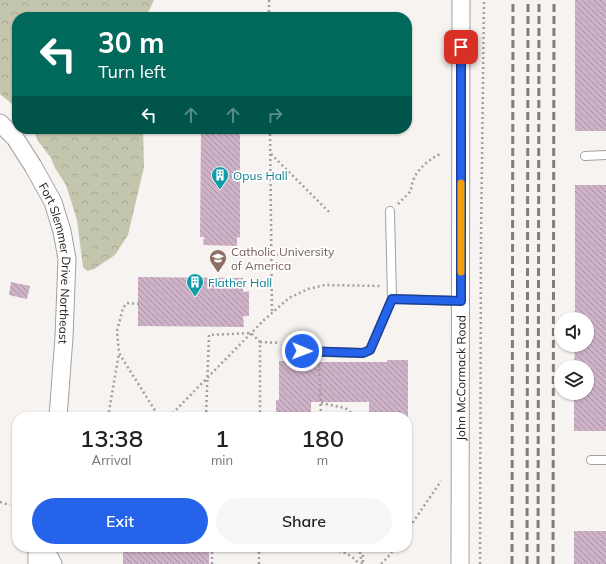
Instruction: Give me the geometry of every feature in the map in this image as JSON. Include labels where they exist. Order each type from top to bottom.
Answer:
[{"type":"street","name":"John McCormack Road","points":[[460,564],[461,0]]},
{"type":"street","name":"Fort Slemmer Drive Northeast","points":[[0,124],[15,138],[33,166],[53,202],[62,231],[67,259],[64,336],[58,412]]},
{"type":"street","points":[[36,564],[37,552]]},
{"type":"street","points":[[47,552],[53,564]]},
{"type":"lane","points":[[585,156],[606,155]]},
{"type":"lane","points":[[287,351],[363,353],[370,350],[392,299],[390,211]]},
{"type":"lane","points":[[392,299],[461,301]]},
{"type":"lane","points":[[591,460],[606,460]]},
{"type":"path","points":[[269,0],[269,12]]},
{"type":"path","points":[[480,564],[481,240],[484,0]]},
{"type":"path","points":[[270,134],[272,313]]},
{"type":"path","points":[[270,154],[329,212]]},
{"type":"path","points":[[390,211],[411,191],[412,183],[419,169],[427,161],[440,154]]},
{"type":"path","points":[[271,255],[329,254]]},
{"type":"path","points":[[174,412],[251,333],[289,298],[308,289],[325,285],[392,286]]},
{"type":"path","points":[[109,412],[119,353],[117,331],[123,308],[127,303],[139,304]]},
{"type":"path","points":[[206,412],[209,335],[251,333],[260,342],[281,343],[287,351]]},
{"type":"path","points":[[260,342],[260,412]]},
{"type":"path","points":[[119,353],[156,412]]},
{"type":"path","points":[[319,356],[321,412]]},
{"type":"path","points":[[321,403],[345,408],[350,412]]},
{"type":"path","points":[[412,524],[441,481]]},
{"type":"path","points":[[0,502],[10,505]]},
{"type":"path","points":[[212,552],[212,564]]},
{"type":"path","points":[[259,552],[260,564]]},
{"type":"path","points":[[344,552],[352,556],[361,564]]},
{"type":"path","points":[[360,552],[361,564]]},
{"type":"path","points":[[361,564],[362,552]]},
{"type":"path","points":[[381,564],[392,552]]},
{"type":"green space","points":[[0,0],[154,0],[148,12],[12,12],[12,104],[0,94]]},
{"type":"green space","points":[[35,134],[143,134],[144,167],[128,235],[115,255],[94,269],[87,271],[83,267],[77,220],[66,185],[55,168],[51,158],[38,141]]},
{"type":"building","points":[[575,0],[606,0],[606,131],[575,131]]},
{"type":"building","name":"Opus Hall","points":[[201,134],[240,134],[240,238],[237,237],[237,246],[203,245],[204,237],[200,237]]},
{"type":"building","points":[[575,185],[606,185],[606,431],[574,431],[574,400],[594,400],[594,360],[574,360],[575,352],[594,352],[594,312],[575,312]]},
{"type":"building","name":"Flather Hall","points":[[138,277],[243,278],[243,292],[249,291],[249,316],[243,316],[244,327],[138,326]]},
{"type":"building","points":[[11,282],[30,286],[27,299],[9,295]]},
{"type":"building","points":[[387,360],[408,360],[408,412],[369,412],[369,402],[311,402],[311,412],[276,412],[276,400],[279,400],[279,361],[387,362]]},
{"type":"building","points":[[574,531],[606,531],[606,564],[574,564]]},
{"type":"building","points":[[123,552],[209,552],[209,564],[123,564]]},
{"type":"railway","points":[[512,564],[513,0]]},
{"type":"railway","points":[[527,564],[528,0]]},
{"type":"railway","points":[[538,564],[539,0]]},
{"type":"railway","points":[[553,564],[554,0]]},
{"type":"slow traffic","points":[[461,183],[461,272]]},
{"type":"place","name":"Opus Hall","points":[[220,190]]},
{"type":"place","name":"Catholic University of America","points":[[218,273]]},
{"type":"place","name":"Flather Hall","points":[[195,297]]},
{"type":"route","points":[[302,351],[363,353],[370,350],[392,299],[461,301],[461,47]]}]
